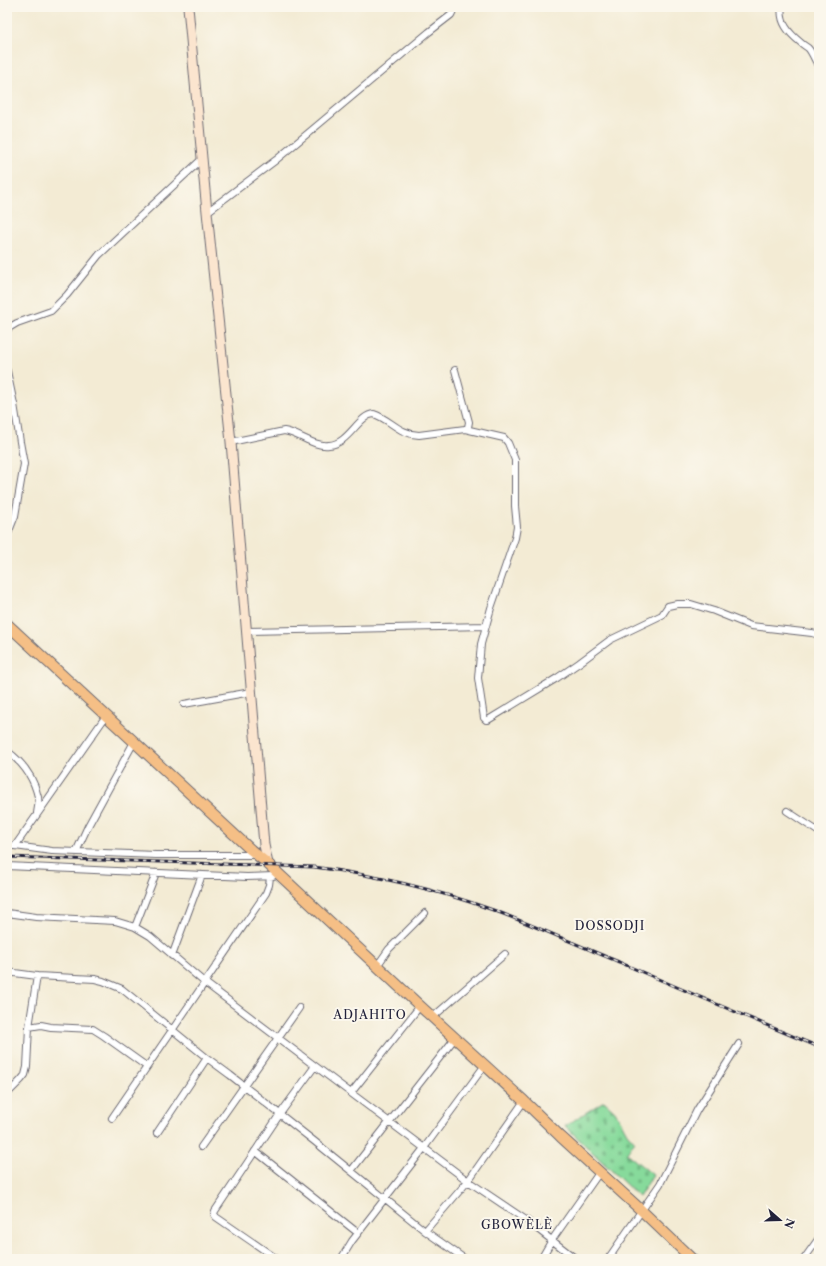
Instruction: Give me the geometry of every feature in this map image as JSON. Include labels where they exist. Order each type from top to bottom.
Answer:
[{"type":"main road","points":[[7,624],[268,864],[275,876],[433,1017],[692,1259]]},
{"type":"street","points":[[188,7],[207,212],[231,442],[264,845],[268,864]]},
{"type":"street","points":[[207,212],[276,160],[451,15],[455,7]]},
{"type":"street","points":[[782,7],[781,13],[783,22],[790,34],[808,48],[819,67]]},
{"type":"street","points":[[7,329],[17,323],[56,308],[99,255],[202,159]]},
{"type":"street","points":[[455,370],[469,422],[468,427],[465,429]]},
{"type":"street","points":[[7,371],[24,458],[16,516],[7,536]]},
{"type":"street","points":[[231,442],[284,430],[292,432],[316,444],[329,445],[344,439],[370,414],[374,414],[400,430],[412,434],[419,435],[465,429],[504,438],[515,460],[514,500],[517,527],[515,538],[503,569],[481,644],[478,678],[484,718],[486,720],[506,710],[557,678],[610,640],[662,615],[668,606],[677,604],[691,604],[714,611],[751,626],[819,635]]},
{"type":"street","points":[[246,631],[486,626]]},
{"type":"street","points":[[184,704],[251,692]]},
{"type":"street","points":[[15,846],[106,716]]},
{"type":"street","points":[[76,852],[88,826],[134,742]]},
{"type":"street","points":[[7,751],[25,767],[30,776],[39,799],[37,815]]},
{"type":"street","points":[[787,811],[819,832]]},
{"type":"street","points":[[7,846],[52,851],[156,855],[254,852],[264,845]]},
{"type":"street","points":[[7,866],[247,877],[275,876]]},
{"type":"street","points":[[135,927],[156,873]]},
{"type":"street","points":[[172,956],[202,875]]},
{"type":"street","points":[[112,1118],[146,1066],[266,893],[269,884],[275,876]]},
{"type":"street","points":[[377,966],[389,949],[425,912]]},
{"type":"street","points":[[7,913],[36,917],[115,921],[135,927],[150,936],[204,982],[468,1181],[526,1220],[576,1259]]},
{"type":"street","points":[[433,1017],[505,954]]},
{"type":"street","points":[[7,972],[37,976],[95,978],[122,989],[425,1231],[465,1259]]},
{"type":"street","points":[[7,1094],[25,1075],[27,1067],[29,1027],[37,976]]},
{"type":"street","points":[[351,1093],[420,1006]]},
{"type":"street","points":[[201,1147],[299,1008]]},
{"type":"street","points":[[29,1027],[41,1025],[97,1030],[146,1066]]},
{"type":"street","points":[[351,1171],[454,1038]]},
{"type":"street","points":[[608,1259],[660,1184],[697,1110],[739,1044]]},
{"type":"street","points":[[157,1133],[207,1058]]},
{"type":"street","points":[[341,1259],[358,1233],[424,1148],[485,1065]]},
{"type":"street","points":[[277,1259],[216,1217],[214,1214],[280,1114],[315,1066]]},
{"type":"street","points":[[425,1231],[468,1181],[524,1101]]},
{"type":"street","points":[[255,1151],[358,1233]]},
{"type":"street","points":[[541,1259],[552,1240],[599,1173]]},
{"type":"street","points":[[804,1259],[819,1238]]},
{"type":"green space","points":[[604,1101],[615,1111],[627,1133],[635,1142],[626,1153],[653,1175],[639,1197],[565,1126]]},
{"type":"railway","points":[[7,857],[314,867],[360,874],[427,889],[471,902],[509,916],[819,1047]]},
{"type":"district","name":"DOSSODJI","points":[[610,926]]},
{"type":"district","name":"ADJAHITO","points":[[370,1015]]},
{"type":"district","name":"GBOWÈLÈ","points":[[517,1225]]}]
